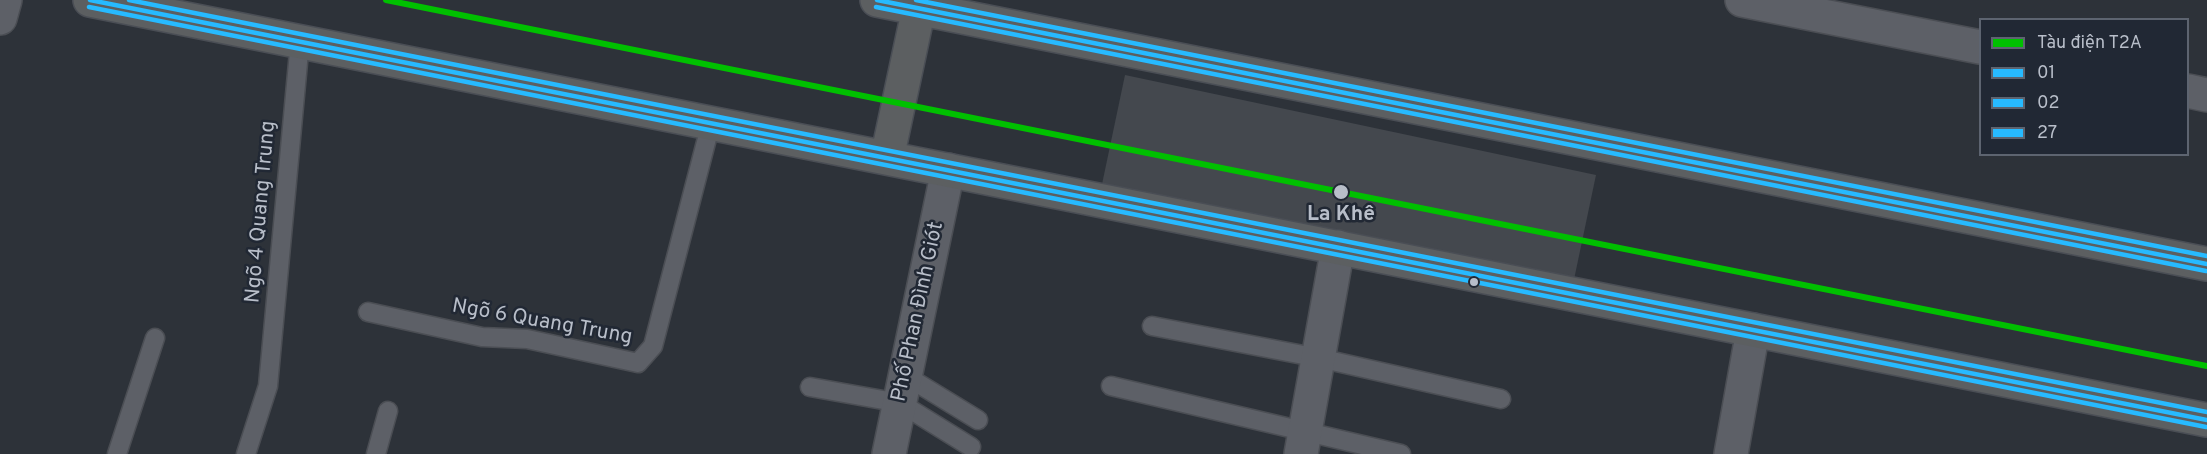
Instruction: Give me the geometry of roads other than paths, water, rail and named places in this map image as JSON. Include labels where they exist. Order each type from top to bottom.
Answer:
[{"type":"highway","points":[[90,0],[2207,420]]},
{"type":"highway","points":[[877,0],[920,4],[2207,264]]},
{"type":"highway","points":[[887,158],[920,4]]},
{"type":"street","points":[[0,18],[5,0]]},
{"type":"street","points":[[1742,0],[1883,13],[1979,47]]},
{"type":"street","points":[[2189,91],[2207,95]]},
{"type":"street","name":"Phố Phan Đình Giót","points":[[889,454],[948,170]]},
{"type":"street","points":[[1303,443],[1338,247]]},
{"type":"street","points":[[1731,454],[1753,330]]},
{"type":"lane","name":"Ngõ 4 Quang Trung","points":[[246,454],[268,386],[300,41]]},
{"type":"lane","name":"Ngõ 6 Quang Trung","points":[[368,312],[482,337],[527,339],[638,363],[652,345],[711,123]]},
{"type":"lane","points":[[1152,326],[1319,358],[1502,399]]},
{"type":"lane","points":[[117,454],[155,338]]},
{"type":"lane","points":[[1111,386],[1303,443],[1401,454]]},
{"type":"lane","points":[[810,387],[903,389],[978,420]]},
{"type":"lane","points":[[903,389],[971,447]]},
{"type":"lane","points":[[376,454],[388,411]]},
{"type":"metro line","name":"T2A","points":[[386,0],[2207,366]]},
{"type":"place","name":"La Khê","points":[[1341,192]]}]
